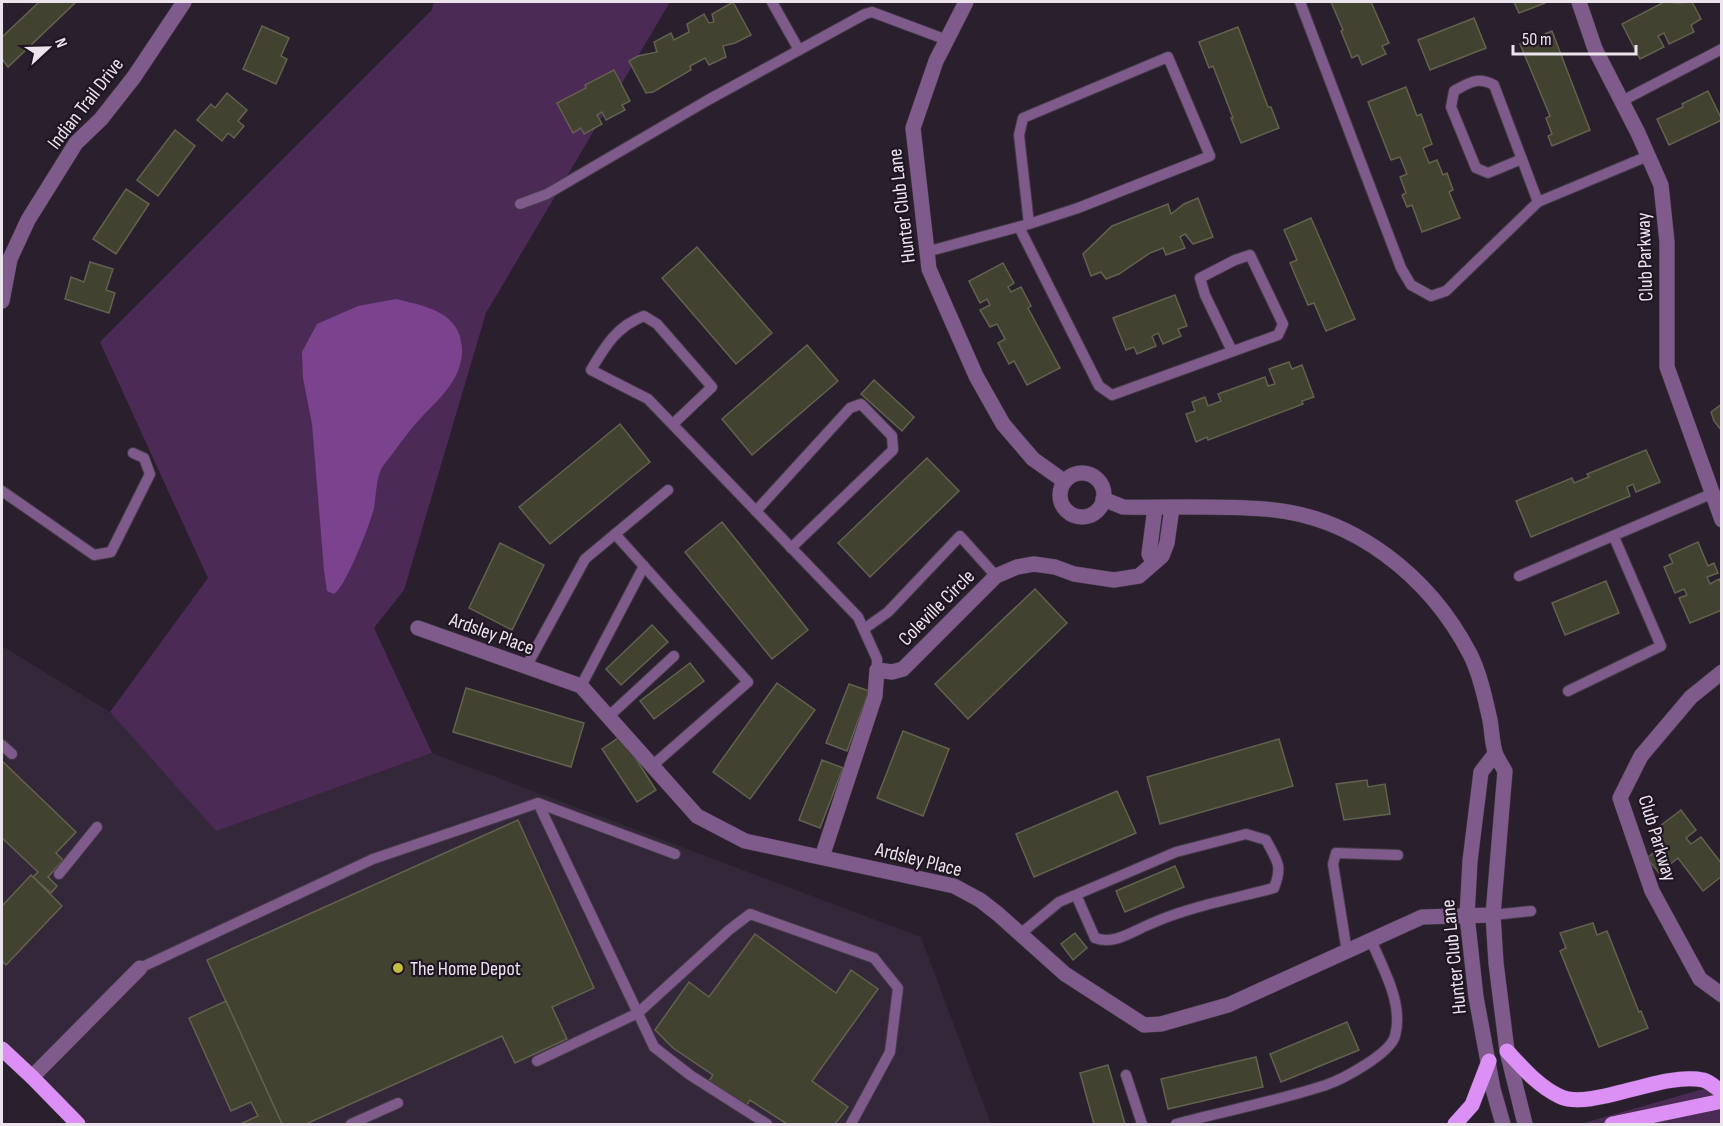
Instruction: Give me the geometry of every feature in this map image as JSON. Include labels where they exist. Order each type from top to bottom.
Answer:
[{"type":"main road","points":[[2,1049],[78,1125]]},
{"type":"main road","points":[[1507,1051],[1536,1081],[1560,1097],[1574,1100],[1580,1101],[1672,1079],[1704,1080],[1722,1092]]},
{"type":"main road","points":[[1455,1125],[1472,1105],[1489,1061]]},
{"type":"main road","points":[[1612,1125],[1722,1101]]},
{"type":"street","name":"Indian Trail Drive","points":[[2,301],[10,259],[28,220],[76,143],[101,119],[127,86],[183,2]]},
{"type":"street","name":"Hunter Club Lane","points":[[966,2],[928,79],[913,128],[928,269],[976,376],[1003,424],[1033,459],[1064,481]]},
{"type":"street","name":"Club Parkway","points":[[1579,2],[1595,49],[1661,185],[1667,242],[1667,367],[1722,520]]},
{"type":"street","points":[[1075,472],[1092,474],[1104,487],[1102,505],[1089,517],[1071,515],[1060,502],[1061,484],[1064,481],[1075,472]]},
{"type":"street","points":[[1102,500],[1123,507],[1265,509],[1309,517],[1351,533],[1390,558],[1418,580],[1439,604],[1471,657],[1482,686],[1495,754],[1506,771],[1493,915],[1496,963],[1507,1051],[1525,1125]]},
{"type":"street","points":[[1153,562],[1149,554],[1155,508]]},
{"type":"street","name":"Coleville Circle","points":[[877,670],[892,672],[903,669],[996,576],[1017,567],[1034,564],[1055,567],[1082,576],[1114,580],[1139,576],[1162,556],[1167,543],[1172,508]]},
{"type":"street","name":"Ardsley Place","points":[[418,628],[581,686],[697,816],[745,841],[954,886],[980,900],[1065,974],[1144,1025],[1161,1024],[1228,1005],[1422,917],[1493,915]]},
{"type":"street","points":[[822,857],[875,696],[877,670]]},
{"type":"street","name":"Club Parkway","points":[[1722,672],[1691,697],[1641,756],[1620,798],[1652,891],[1700,979],[1722,995]]},
{"type":"street","name":"Hunter Club Lane","points":[[1495,754],[1481,772],[1470,861],[1467,916],[1476,997],[1493,1089],[1503,1125]]},
{"type":"street","points":[[32,1077],[140,968]]},
{"type":"lane","points":[[772,2],[798,50]]},
{"type":"lane","points":[[1300,2],[1401,268],[1411,285],[1431,296],[1446,291],[1538,202],[1648,156]]},
{"type":"lane","points":[[520,204],[547,194],[851,20],[872,12],[947,40]]},
{"type":"lane","points":[[1622,101],[1722,49]]},
{"type":"lane","points":[[926,252],[1024,226],[1078,208],[1210,156],[1168,57],[1023,118],[1019,135],[1024,226],[1099,386],[1112,395],[1278,335],[1283,324],[1250,255],[1200,278],[1205,295],[1232,351]]},
{"type":"lane","points":[[1522,159],[1488,173],[1476,168],[1451,107],[1454,91],[1471,82],[1484,80],[1494,85],[1522,159],[1538,202]]},
{"type":"lane","points":[[673,424],[712,387],[657,324],[644,316],[628,322],[605,346],[591,369],[648,399],[858,617],[877,659],[877,670]]},
{"type":"lane","points":[[756,512],[850,408],[861,405],[892,436],[893,450],[791,548]]},
{"type":"lane","points":[[2,491],[94,555],[111,552],[150,474],[144,458],[133,453]]},
{"type":"lane","points":[[526,667],[585,559],[668,490]]},
{"type":"lane","points":[[1519,576],[1711,494]]},
{"type":"lane","points":[[615,534],[748,682],[653,765]]},
{"type":"lane","points":[[864,629],[888,612],[960,536],[996,576]]},
{"type":"lane","points":[[1568,691],[1661,646],[1614,537]]},
{"type":"lane","points":[[581,686],[644,566]]},
{"type":"lane","points":[[608,717],[674,656]]},
{"type":"lane","points":[[2,745],[12,754]]},
{"type":"lane","points":[[538,803],[654,1047],[690,1075],[767,1125]]},
{"type":"lane","points":[[140,968],[373,859],[538,803],[675,854]]},
{"type":"lane","points":[[58,874],[97,827]]},
{"type":"lane","points":[[1019,935],[1059,902],[1176,852],[1246,834],[1266,840],[1275,856],[1280,872],[1274,888],[1165,917],[1113,940],[1104,941],[1095,938],[1076,895]]},
{"type":"lane","points":[[1347,952],[1333,864],[1336,853],[1398,855]]},
{"type":"lane","points":[[1493,915],[1531,911]]},
{"type":"lane","points":[[537,1061],[638,1013],[729,930],[750,914],[874,958],[898,988],[890,1052],[851,1125]]},
{"type":"lane","points":[[1176,1125],[1328,1084],[1379,1056],[1391,1045],[1395,1034],[1396,1004],[1371,940]]},
{"type":"lane","points":[[1126,1075],[1142,1125]]},
{"type":"lane","points":[[351,1125],[398,1104]]},
{"type":"shaded area","points":[[434,2],[670,2],[486,313],[404,590],[374,628],[432,753],[216,831],[110,712],[208,578],[100,342],[432,10]]},
{"type":"shaded area","points":[[396,299],[429,308],[448,319],[460,337],[461,360],[448,389],[411,429],[382,467],[374,508],[363,540],[345,580],[334,594],[327,591],[324,570],[312,424],[303,378],[302,352],[317,324],[358,306]]},
{"type":"shaded area","points":[[2,646],[110,712],[216,830],[432,753],[921,937],[991,1124],[67,1124],[25,1071],[2,1052]]},
{"type":"shaded area","points":[[1721,1084],[1721,1124],[1580,1124]]},
{"type":"building","points":[[39,2],[76,2],[8,67],[2,59],[2,37]]},
{"type":"building","points":[[733,2],[751,35],[723,46],[726,57],[709,65],[705,58],[690,66],[691,70],[653,92],[646,93],[629,61],[638,56],[657,52],[654,42],[671,33],[674,40],[689,32],[687,24],[704,14],[709,23],[714,22],[712,14]]},
{"type":"building","points":[[1331,2],[1371,2],[1389,43],[1382,46],[1386,54],[1362,65],[1358,55],[1352,58]]},
{"type":"building","points":[[1514,2],[1545,2],[1545,3],[1519,13]]},
{"type":"building","points":[[1664,2],[1692,2],[1701,19],[1691,25],[1694,32],[1669,44],[1664,33],[1658,36],[1664,47],[1640,59],[1622,24]]},
{"type":"building","points":[[1474,18],[1486,48],[1430,70],[1418,40]]},
{"type":"building","points":[[262,26],[289,38],[281,56],[287,59],[276,84],[243,69]]},
{"type":"building","points":[[1238,27],[1268,107],[1271,107],[1279,128],[1241,143],[1213,66],[1209,68],[1199,42]]},
{"type":"building","points":[[1552,31],[1590,130],[1552,146],[1548,136],[1552,134],[1546,118],[1550,116],[1520,44]]},
{"type":"building","points":[[614,70],[630,101],[622,105],[625,110],[606,120],[602,112],[597,115],[602,124],[584,134],[581,128],[573,133],[557,103]]},
{"type":"building","points":[[1406,87],[1417,116],[1421,114],[1432,144],[1423,148],[1429,163],[1437,160],[1443,175],[1447,173],[1453,190],[1449,192],[1460,218],[1422,232],[1412,205],[1407,207],[1402,195],[1406,193],[1400,177],[1407,174],[1400,157],[1391,160],[1368,102]]},
{"type":"building","points":[[1708,91],[1722,120],[1669,145],[1657,119],[1683,107],[1682,104]]},
{"type":"building","points":[[227,93],[247,110],[238,121],[244,126],[234,138],[228,133],[222,141],[197,120],[211,104],[215,108]]},
{"type":"building","points":[[175,130],[195,146],[158,196],[137,180]]},
{"type":"building","points":[[126,189],[149,204],[116,254],[93,239]]},
{"type":"building","points":[[1198,198],[1213,237],[1193,244],[1185,234],[1180,237],[1185,248],[1166,255],[1163,248],[1150,253],[1119,274],[1106,279],[1101,272],[1091,276],[1083,254],[1112,226],[1168,204],[1171,214],[1184,204]]},
{"type":"building","points":[[1311,218],[1355,319],[1326,331],[1314,303],[1308,305],[1290,263],[1297,260],[1284,230]]},
{"type":"building","points":[[697,247],[772,333],[736,364],[662,278]]},
{"type":"building","points":[[90,262],[113,269],[106,290],[115,293],[109,313],[65,299],[71,277],[84,282]]},
{"type":"building","points":[[1003,263],[1014,283],[1008,287],[1011,292],[1021,287],[1031,306],[1028,308],[1060,368],[1027,385],[1014,361],[1009,364],[998,343],[1005,339],[997,324],[990,327],[980,310],[990,305],[987,299],[980,303],[969,281]]},
{"type":"building","points":[[1175,295],[1187,326],[1178,329],[1181,336],[1163,344],[1158,333],[1152,336],[1156,346],[1137,354],[1134,347],[1126,350],[1113,318]]},
{"type":"building","points":[[807,345],[838,381],[752,455],[722,419]]},
{"type":"building","points":[[1289,362],[1292,369],[1302,365],[1314,397],[1302,401],[1303,404],[1208,440],[1207,437],[1196,442],[1186,414],[1195,411],[1192,402],[1205,397],[1208,406],[1221,401],[1218,394],[1265,377],[1268,386],[1275,384],[1269,369]]},
{"type":"building","points":[[874,380],[914,417],[902,431],[861,394]]},
{"type":"building","points":[[1722,404],[1722,431],[1714,421],[1711,412]]},
{"type":"building","points":[[620,424],[650,462],[550,544],[519,507]]},
{"type":"building","points":[[1646,450],[1660,482],[1636,492],[1633,484],[1627,487],[1630,496],[1531,537],[1516,501],[1572,478],[1574,483],[1589,477],[1587,474]]},
{"type":"building","points":[[927,458],[959,491],[870,577],[838,543]]},
{"type":"building","points":[[722,522],[808,630],[772,659],[685,552]]},
{"type":"building","points":[[1698,542],[1708,566],[1714,563],[1718,573],[1707,577],[1710,584],[1719,579],[1722,585],[1722,610],[1690,623],[1679,598],[1687,595],[1684,589],[1675,593],[1664,567],[1673,563],[1669,555]]},
{"type":"building","points":[[500,543],[544,565],[512,630],[469,608]]},
{"type":"building","points":[[1606,581],[1619,613],[1565,635],[1552,603]]},
{"type":"building","points":[[1035,589],[1067,623],[968,719],[935,684]]},
{"type":"building","points":[[652,625],[668,642],[621,685],[606,669]]},
{"type":"building","points":[[690,663],[704,681],[654,719],[640,701]]},
{"type":"building","points":[[777,683],[815,710],[750,799],[713,772]]},
{"type":"building","points":[[849,684],[869,691],[847,751],[826,743]]},
{"type":"building","points":[[466,688],[584,723],[571,767],[453,732]]},
{"type":"building","points":[[903,731],[949,749],[923,816],[877,798]]},
{"type":"building","points":[[621,736],[656,790],[637,802],[602,749]]},
{"type":"building","points":[[1279,739],[1293,786],[1160,824],[1147,777]]},
{"type":"building","points":[[822,760],[843,768],[820,828],[799,820]]},
{"type":"building","points":[[2,761],[76,832],[56,853],[63,860],[48,877],[57,886],[51,893],[33,877],[38,872],[2,838]]},
{"type":"building","points":[[1367,780],[1368,787],[1385,784],[1390,814],[1344,820],[1336,784]]},
{"type":"building","points":[[1117,791],[1136,833],[1034,877],[1016,834]]},
{"type":"building","points":[[1681,810],[1696,830],[1686,838],[1691,844],[1701,837],[1722,864],[1722,876],[1703,891],[1678,858],[1659,873],[1647,858],[1663,845],[1652,832]]},
{"type":"building","name":"The Home Depot","points":[[518,820],[594,988],[552,1007],[567,1039],[515,1063],[502,1036],[306,1124],[282,1124],[207,960]]},
{"type":"building","points":[[1175,866],[1184,887],[1125,912],[1116,891]]},
{"type":"building","points":[[31,875],[62,906],[6,965],[2,961],[2,906]]},
{"type":"building","points":[[1593,923],[1597,935],[1607,931],[1639,1012],[1641,1011],[1648,1028],[1599,1047],[1560,951],[1566,948],[1560,933]]},
{"type":"building","points":[[1075,933],[1087,948],[1073,960],[1061,944]]},
{"type":"building","points":[[755,934],[836,993],[851,970],[878,989],[812,1081],[848,1107],[835,1124],[787,1124],[750,1100],[745,1108],[709,1081],[713,1075],[673,1048],[655,1030],[689,982],[709,997]]},
{"type":"building","points":[[226,1001],[282,1124],[240,1124],[258,1116],[251,1102],[231,1111],[189,1018]]},
{"type":"building","points":[[1347,1022],[1359,1050],[1281,1082],[1270,1054]]},
{"type":"building","points":[[1256,1057],[1263,1087],[1168,1109],[1161,1079]]},
{"type":"building","points":[[1108,1065],[1125,1124],[1094,1124],[1080,1073]]},
{"type":"place","name":"The Home Depot","points":[[398,968]]}]
